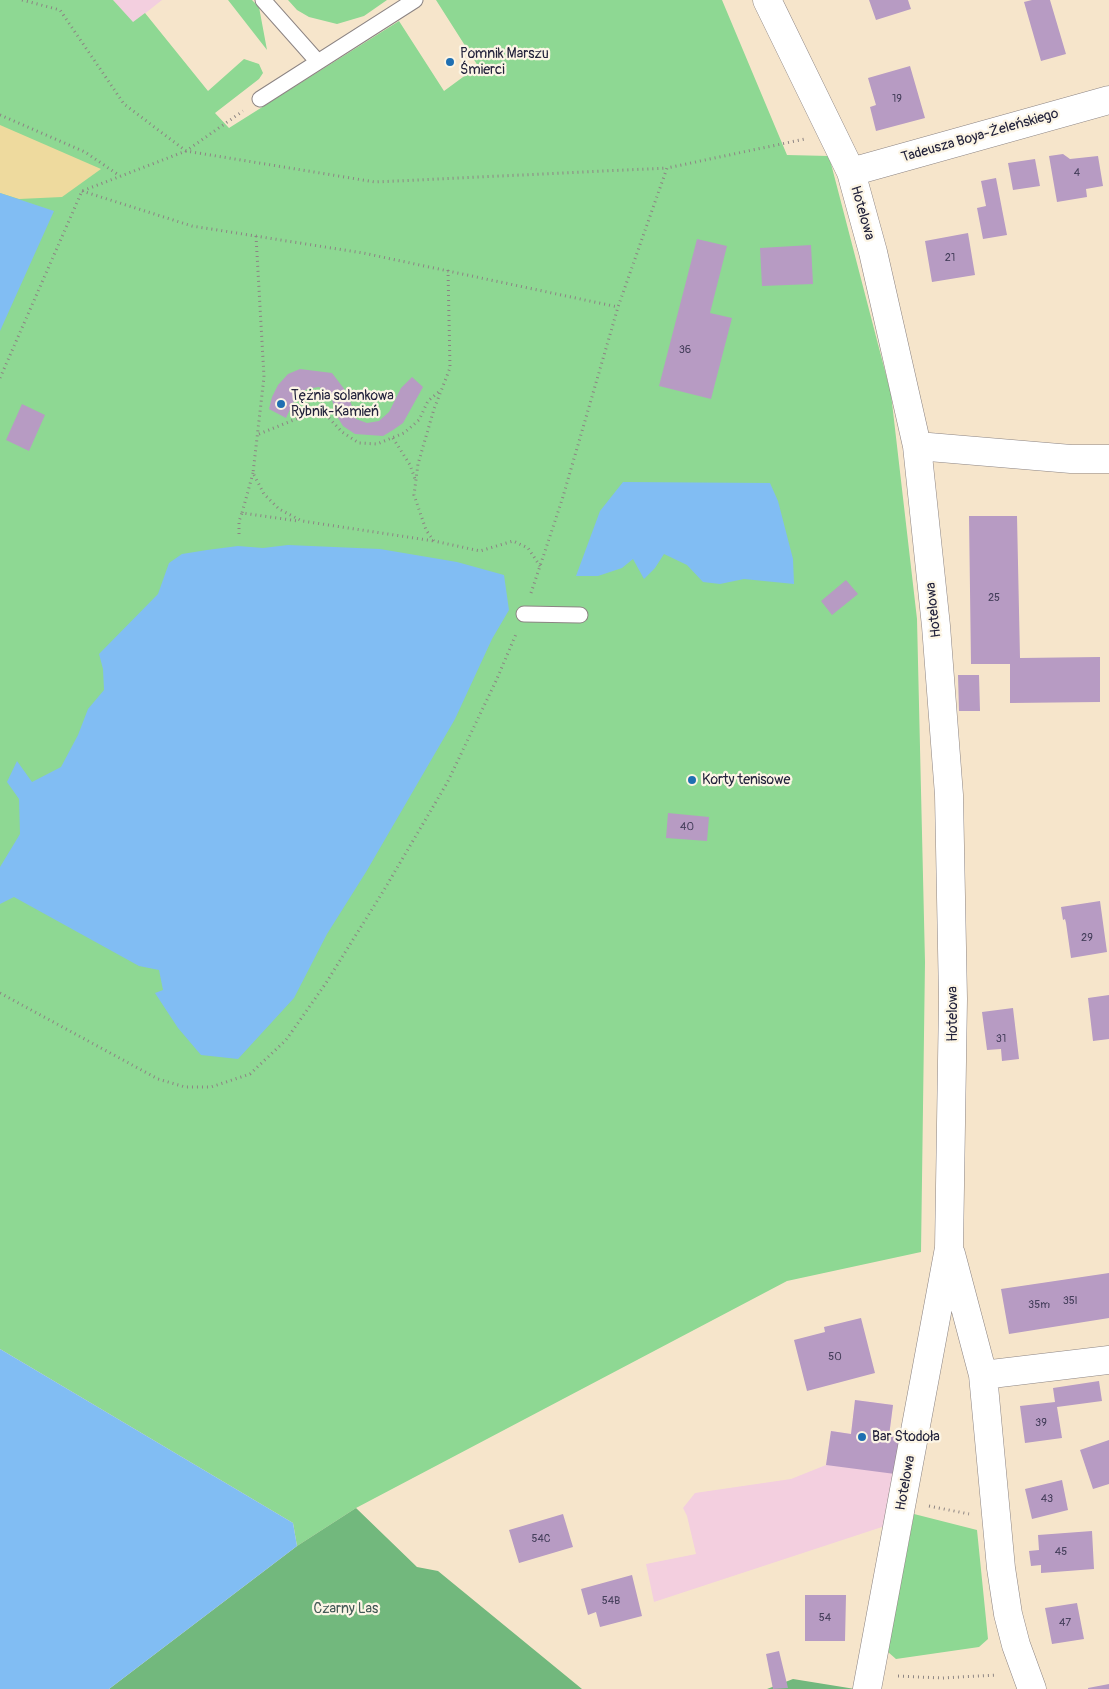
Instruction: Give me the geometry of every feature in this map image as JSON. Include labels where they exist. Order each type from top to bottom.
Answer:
[{"type":"street","name":"Hotelowa","points":[[767,0],[850,172],[873,252],[917,446],[936,626],[949,795],[954,999],[949,1248],[869,1682]]},
{"type":"street","name":"Tadeusza Boya-Żeleńskiego","points":[[850,172],[1109,100]]},
{"type":"street","points":[[917,446],[1071,459],[1109,459]]},
{"type":"street","name":"Hotelowa","points":[[949,1248],[983,1375],[1008,1614],[1016,1645],[1029,1681]]},
{"type":"street","points":[[983,1375],[1109,1360]]},
{"type":"lane","points":[[263,0],[318,62]]},
{"type":"lane","points":[[260,99],[415,0]]},
{"type":"lane","points":[[524,614],[580,615]]},
{"type":"path","points":[[22,0],[60,10],[124,104],[186,151],[375,182],[667,168],[774,146],[830,132]]},
{"type":"path","points":[[0,378],[82,191],[186,151],[260,99]]},
{"type":"path","points":[[0,116],[85,152],[121,176]]},
{"type":"path","points":[[0,993],[158,1079],[185,1087],[211,1087],[250,1074],[286,1040],[326,983],[447,783],[496,681],[524,614],[562,500],[618,307],[667,168]]},
{"type":"path","points":[[82,191],[192,226],[363,252],[618,307]]},
{"type":"path","points":[[239,534],[239,521],[254,473],[264,377],[256,236]]},
{"type":"path","points":[[434,541],[426,530],[414,495],[418,464],[450,368],[448,270]]},
{"type":"path","points":[[258,434],[301,417],[310,400],[322,401],[329,418],[342,432],[359,444],[377,444],[404,433],[419,420],[428,401],[442,390]]},
{"type":"path","points":[[393,438],[416,480]]},
{"type":"path","points":[[254,473],[264,494],[279,509],[302,522]]},
{"type":"path","points":[[242,513],[434,541],[480,551],[513,541],[528,548],[540,566]]},
{"type":"path","points":[[903,1501],[997,1518]]},
{"type":"path","points":[[869,1682],[942,1678],[1029,1681]]},
{"type":"shaded area","points":[[113,0],[162,0],[133,23]]},
{"type":"shaded area","points":[[855,1400],[893,1405],[889,1436],[900,1438],[885,1526],[654,1602],[646,1564],[696,1554],[687,1516],[683,1508],[695,1493],[791,1479],[826,1465],[831,1431],[851,1434]]},
{"type":"green space","points":[[0,0],[113,0],[133,22],[145,13],[208,91],[244,59],[259,64],[263,73],[259,79],[215,113],[229,128],[399,21],[444,91],[478,66],[436,0],[722,0],[787,155],[829,156],[891,394],[917,619],[925,962],[921,1252],[787,1281],[356,1508],[297,1546],[293,1523],[0,1349]]},
{"type":"green space","points":[[228,0],[252,0],[259,7],[267,50]]},
{"type":"green space","points":[[288,0],[387,0],[364,16],[337,24],[309,17],[297,10]]},
{"type":"green space","name":"Czarny Las","points":[[356,1508],[417,1567],[438,1571],[582,1689],[109,1689],[297,1546]]},
{"type":"green space","points":[[914,1514],[977,1530],[988,1639],[979,1647],[896,1659],[888,1652]]},
{"type":"green space","points":[[793,1679],[855,1689],[767,1689]]},
{"type":"sand","points":[[0,125],[101,169],[62,197],[19,199],[0,193]]},
{"type":"water","points":[[0,193],[54,211],[0,331]]},
{"type":"water","points":[[623,482],[770,483],[778,501],[793,559],[794,584],[744,579],[720,584],[703,582],[687,565],[664,554],[655,568],[644,579],[633,559],[622,568],[598,576],[576,576],[600,511]]},
{"type":"water","points":[[288,545],[380,549],[457,562],[504,575],[509,610],[492,639],[455,719],[366,872],[327,934],[294,998],[238,1059],[201,1055],[178,1028],[155,993],[163,990],[159,970],[139,966],[14,897],[0,904],[0,867],[20,834],[19,799],[7,782],[17,761],[32,782],[61,767],[78,735],[88,709],[104,690],[103,669],[99,654],[158,594],[169,563],[182,554],[207,550],[238,546],[263,548]]},
{"type":"water","points":[[0,1349],[293,1523],[297,1546],[109,1689],[0,1689]]},
{"type":"building","points":[[869,0],[908,0],[911,9],[876,20]]},
{"type":"building","points":[[1050,0],[1066,54],[1041,61],[1024,2]]},
{"type":"building","points":[[910,66],[925,118],[876,131],[870,107],[876,105],[868,78]]},
{"type":"building","points":[[1063,154],[1070,159],[1098,156],[1103,186],[1086,189],[1087,197],[1057,202],[1049,156]]},
{"type":"building","points":[[1035,159],[1040,186],[1013,190],[1008,163]]},
{"type":"building","points":[[996,178],[1007,235],[983,239],[977,208],[986,206],[981,181]]},
{"type":"building","points":[[968,233],[975,275],[932,282],[925,241]]},
{"type":"building","points":[[697,239],[727,246],[710,313],[732,318],[711,399],[659,386]]},
{"type":"building","points":[[811,245],[813,284],[762,286],[760,248]]},
{"type":"building","name":"Tężnia solankowa Rybnik-Kamień","points":[[300,369],[332,373],[348,394],[356,419],[367,423],[379,421],[389,412],[401,388],[412,377],[423,387],[403,423],[393,430],[383,436],[355,434],[343,426],[338,418],[330,394],[319,387],[307,389],[295,399],[286,418],[269,409],[278,385],[288,374]]},
{"type":"building","points":[[22,404],[45,415],[29,451],[6,440]]},
{"type":"building","points":[[969,516],[1017,516],[1020,658],[1100,657],[1100,702],[1010,703],[1010,664],[971,664]]},
{"type":"building","points":[[846,580],[858,594],[832,615],[821,601]]},
{"type":"building","points":[[958,675],[979,675],[980,711],[959,711]]},
{"type":"building","points":[[668,813],[709,817],[707,841],[666,838]]},
{"type":"building","points":[[1100,901],[1107,952],[1071,958],[1066,923],[1065,919],[1063,920],[1061,907]]},
{"type":"building","points":[[1109,995],[1109,1039],[1093,1041],[1088,998]]},
{"type":"building","points":[[1013,1008],[1019,1059],[1002,1061],[1001,1049],[987,1050],[982,1012]]},
{"type":"building","points":[[1109,1273],[1109,1318],[1009,1334],[1001,1289]]},
{"type":"building","points":[[861,1318],[875,1373],[807,1391],[794,1340],[825,1332],[824,1327]]},
{"type":"building","points":[[1099,1381],[1102,1401],[1057,1407],[1062,1438],[1025,1443],[1020,1406],[1055,1402],[1053,1388]]},
{"type":"building","name":"Bar Stodoła","points":[[855,1400],[893,1405],[889,1436],[900,1438],[895,1474],[826,1465],[831,1431],[851,1434]]},
{"type":"building","points":[[1109,1440],[1109,1484],[1093,1489],[1080,1450]]},
{"type":"building","points":[[1062,1480],[1068,1510],[1032,1519],[1025,1489]]},
{"type":"building","points":[[563,1514],[573,1547],[519,1563],[509,1530]]},
{"type":"building","points":[[1092,1531],[1094,1569],[1041,1573],[1041,1565],[1031,1566],[1029,1551],[1039,1550],[1038,1535]]},
{"type":"building","points":[[632,1575],[642,1616],[600,1627],[596,1612],[588,1615],[581,1589]]},
{"type":"building","points":[[805,1595],[846,1595],[845,1641],[805,1641]]},
{"type":"building","points":[[1077,1603],[1084,1639],[1052,1644],[1045,1608]]},
{"type":"building","points":[[779,1651],[788,1688],[773,1689],[766,1654]]},
{"type":"building","points":[[1109,1684],[1109,1689],[1088,1689],[1088,1688]]},
{"type":"place","name":"Pomnik Marszu Śmierci","points":[[450,62]]},
{"type":"place","name":"Tężnia solankowa Rybnik-Kamień","points":[[281,404]]},
{"type":"place","name":"Korty tenisowe","points":[[692,780]]},
{"type":"place","name":"Bar Stodoła","points":[[862,1437]]}]
